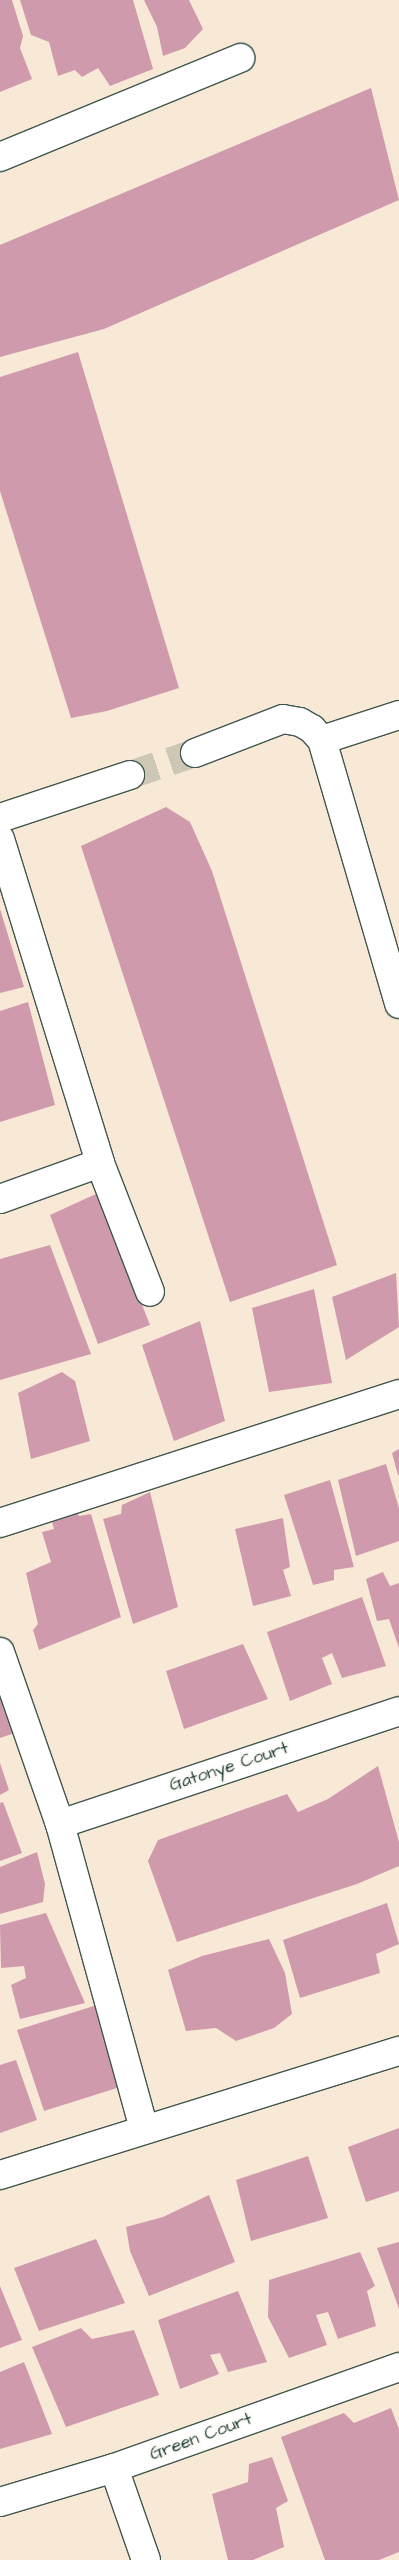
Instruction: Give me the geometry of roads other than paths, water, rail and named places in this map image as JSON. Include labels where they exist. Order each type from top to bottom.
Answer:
[{"type":"street","points":[[0,157],[240,58]]},
{"type":"street","points":[[322,740],[399,715]]},
{"type":"street","points":[[195,753],[283,719],[300,722],[322,740],[399,1004]]},
{"type":"street","points":[[0,818],[130,775]]},
{"type":"street","points":[[0,839],[100,1163],[150,1292]]},
{"type":"street","points":[[0,1199],[100,1163]]},
{"type":"street","points":[[0,1523],[399,1394]]},
{"type":"street","points":[[0,1652],[60,1824],[144,2129]]},
{"type":"street","name":"Gatonye Court","points":[[60,1824],[399,1711]]},
{"type":"street","points":[[0,2174],[399,2051]]},
{"type":"street","name":"Green Court","points":[[0,2502],[114,2468],[398,2368]]},
{"type":"street","points":[[114,2468],[146,2560]]},
{"type":"tunnel","points":[[130,775],[195,753]]}]
